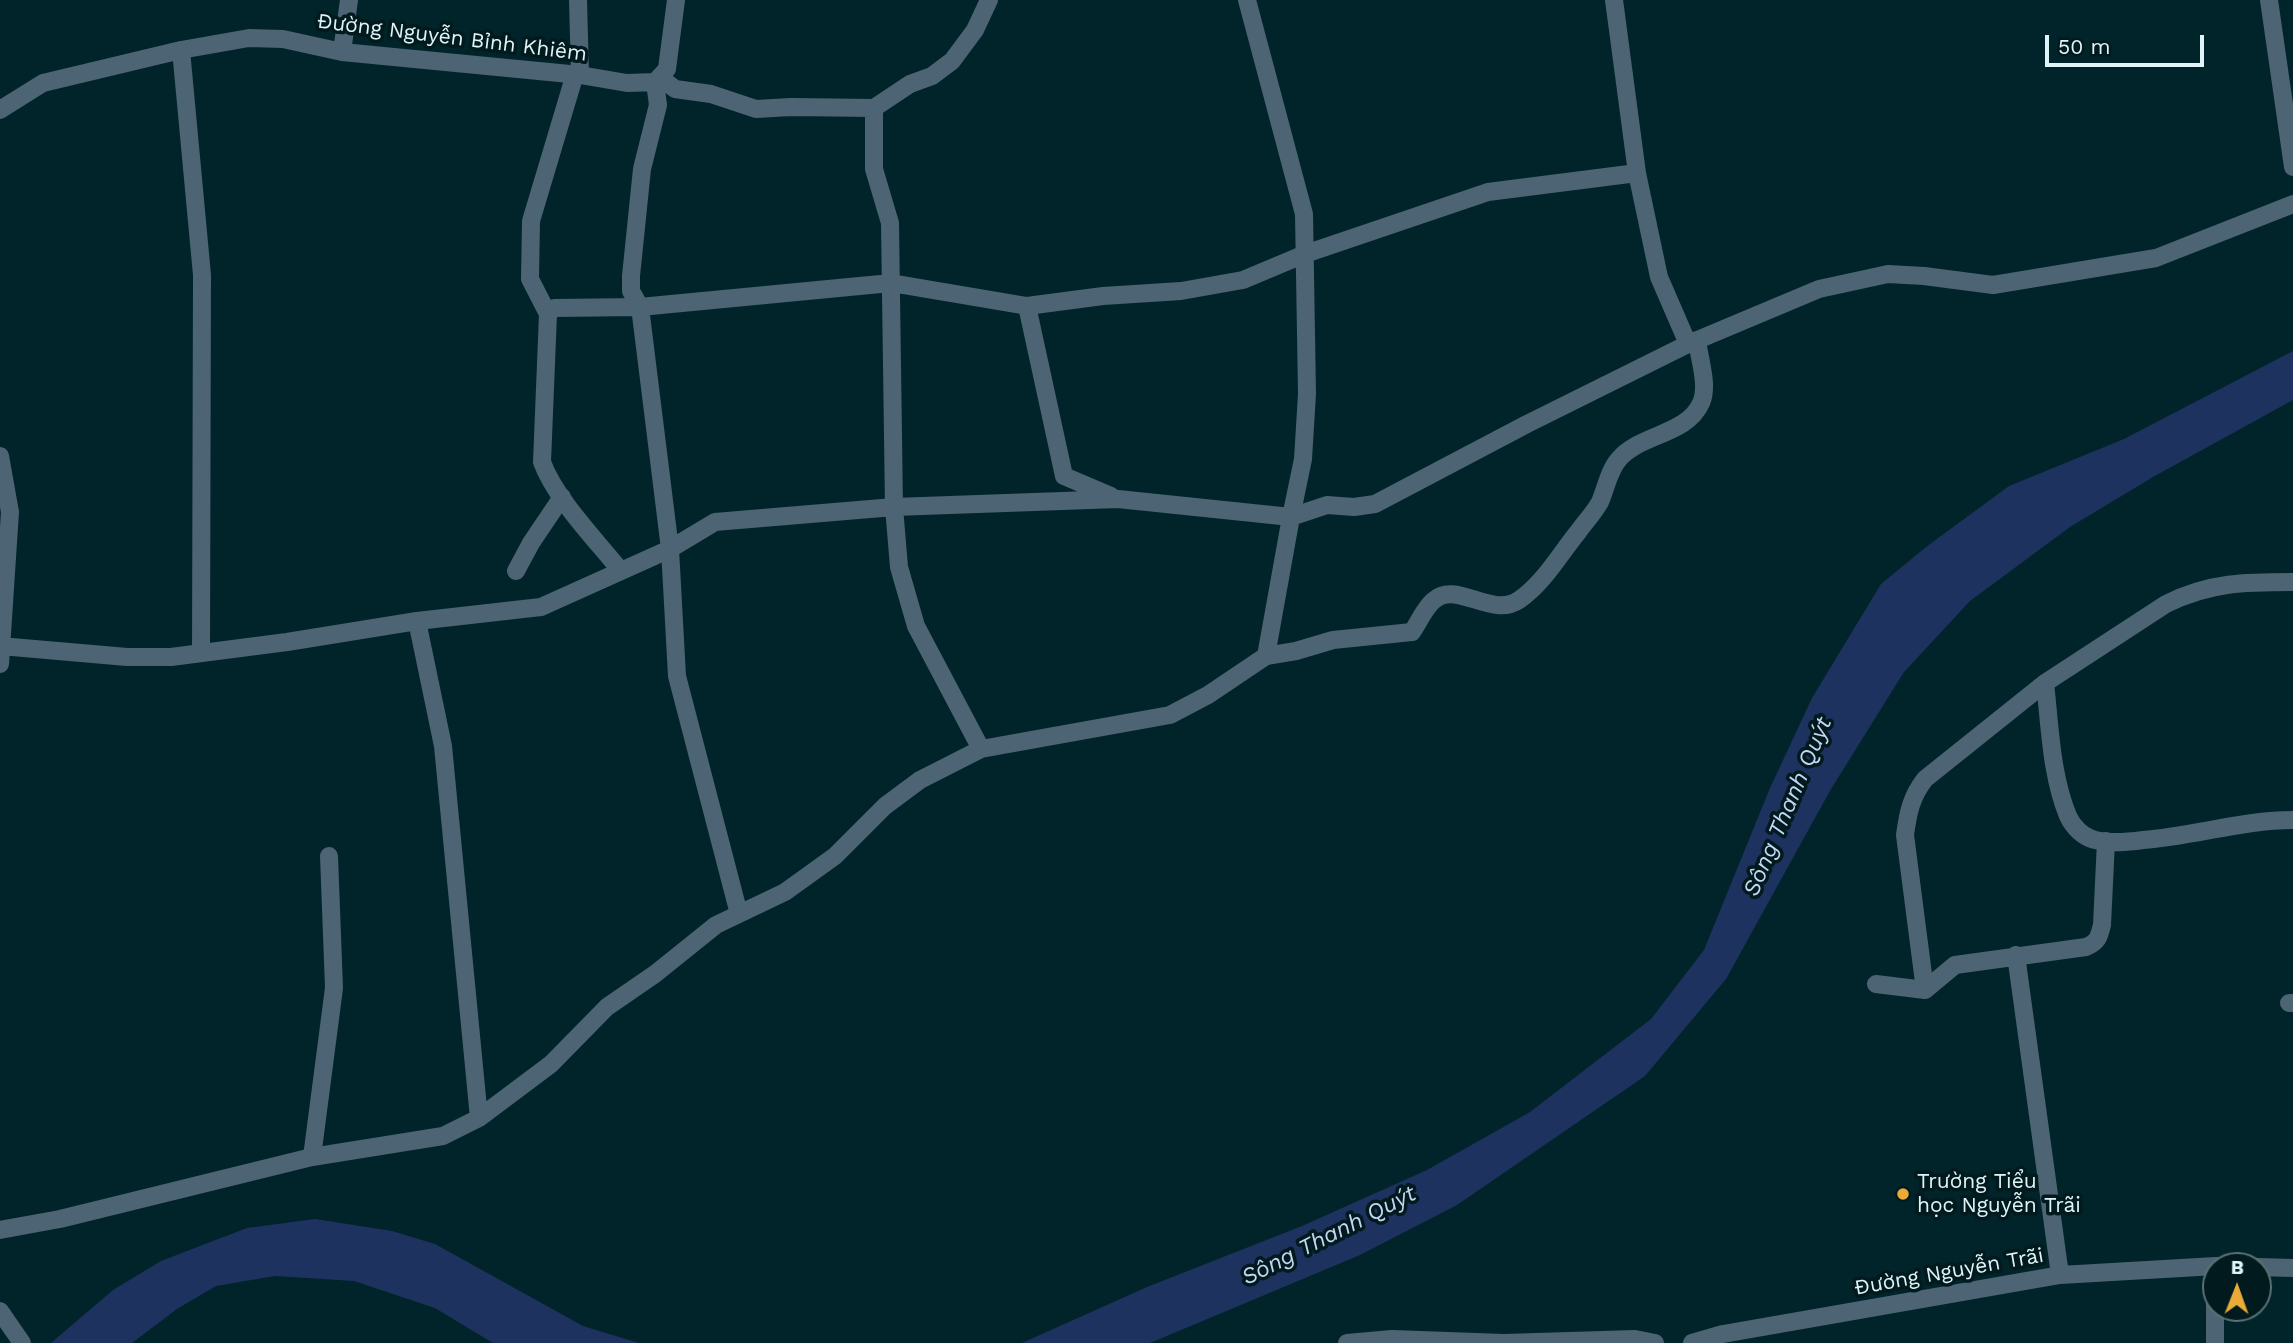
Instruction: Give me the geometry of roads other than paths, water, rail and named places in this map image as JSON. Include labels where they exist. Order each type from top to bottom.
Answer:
[{"type":"street","points":[[342,52],[349,0]]},
{"type":"street","points":[[578,0],[578,75],[531,221],[530,279],[548,314],[542,463],[562,497],[620,570]]},
{"type":"street","points":[[676,0],[669,60],[667,69],[658,80],[659,105],[642,169],[631,291],[640,307],[670,549],[677,676],[739,914]]},
{"type":"street","points":[[658,80],[675,89],[711,94],[756,109],[874,108],[910,85],[932,76],[952,61],[975,30],[989,0]]},
{"type":"street","points":[[1247,0],[1304,214],[1307,394],[1303,459],[1266,656]]},
{"type":"street","points":[[0,1230],[60,1219],[312,1157],[443,1136],[479,1118],[551,1064],[607,1007],[655,974],[716,925],[785,892],[835,856],[885,806],[920,780],[981,749],[1170,715],[1208,695],[1266,656],[1296,651],[1333,640],[1412,632],[1434,599],[1446,595],[1457,594],[1490,606],[1518,601],[1544,575],[1599,504],[1620,457],[1692,416],[1701,404],[1704,392],[1692,342],[1659,276],[1637,173],[1614,0]]},
{"type":"street","points":[[2269,0],[2293,167]]},
{"type":"street","name":"Đường Nguyễn Bỉnh Khiêm","points":[[0,110],[43,83],[181,50],[249,38],[283,39],[342,52],[578,75],[627,83],[658,80]]},
{"type":"street","points":[[181,50],[202,275],[201,652]]},
{"type":"street","points":[[874,108],[874,169],[890,223],[894,507],[900,566],[916,626],[981,749]]},
{"type":"street","points":[[548,314],[558,307],[640,307],[891,283],[1027,306],[1103,296],[1181,291],[1243,279],[1305,254],[1488,192],[1637,173]]},
{"type":"street","points":[[0,456],[10,512],[1,652],[171,657],[416,621],[541,607],[670,549],[715,522],[894,507],[1118,499],[1292,517],[1327,505],[1354,507],[1375,504],[1692,342],[1819,289],[1888,274],[1924,275],[1993,285],[2156,258],[2293,204]]},
{"type":"street","points":[[1027,306],[1064,476],[1118,499]]},
{"type":"street","points":[[516,572],[531,543],[562,497]]},
{"type":"street","points":[[1925,990],[1905,835],[1914,793],[1925,779],[2045,683],[2166,604],[2211,586],[2293,582]]},
{"type":"street","points":[[416,621],[443,746],[479,1118]]},
{"type":"street","points":[[2045,683],[2056,771],[2068,817],[2080,833],[2094,840],[2106,841],[2158,839],[2271,820],[2293,820]]},
{"type":"street","points":[[1876,984],[1925,990],[1955,965],[2094,944],[2099,938],[2102,925],[2106,841]]},
{"type":"street","points":[[312,1157],[334,988],[329,856]]},
{"type":"street","points":[[2016,955],[2060,1276]]},
{"type":"street","name":"Đường Nguyễn Trãi","points":[[1692,1343],[1723,1334],[2060,1276],[2202,1267]]},
{"type":"street","points":[[2272,1267],[2293,1268]]},
{"type":"street","points":[[0,1311],[20,1339]]},
{"type":"street","points":[[2214,1343],[2215,1322]]},
{"type":"street","points":[[1347,1343],[1391,1339],[1504,1343],[1635,1339],[1655,1343]]},
{"type":"water","name":"Sông Thanh Quýt","points":[[2293,351],[2293,400],[2153,477],[2070,527],[1970,601],[1904,672],[1831,789],[1726,979],[1645,1076],[1457,1205],[1360,1255],[1150,1343],[1022,1343],[1147,1287],[1302,1226],[1427,1170],[1530,1112],[1651,1019],[1704,950],[1770,788],[1812,698],[1881,584],[2009,486],[2124,439]]},
{"type":"water","points":[[315,1219],[392,1231],[435,1244],[583,1326],[639,1343],[493,1343],[435,1308],[354,1281],[275,1276],[216,1286],[177,1309],[132,1343],[51,1343],[113,1290],[161,1261],[247,1228]]},
{"type":"place","name":"Trường Tiểu học Nguyễn Trãi","points":[[1903,1194]]}]
